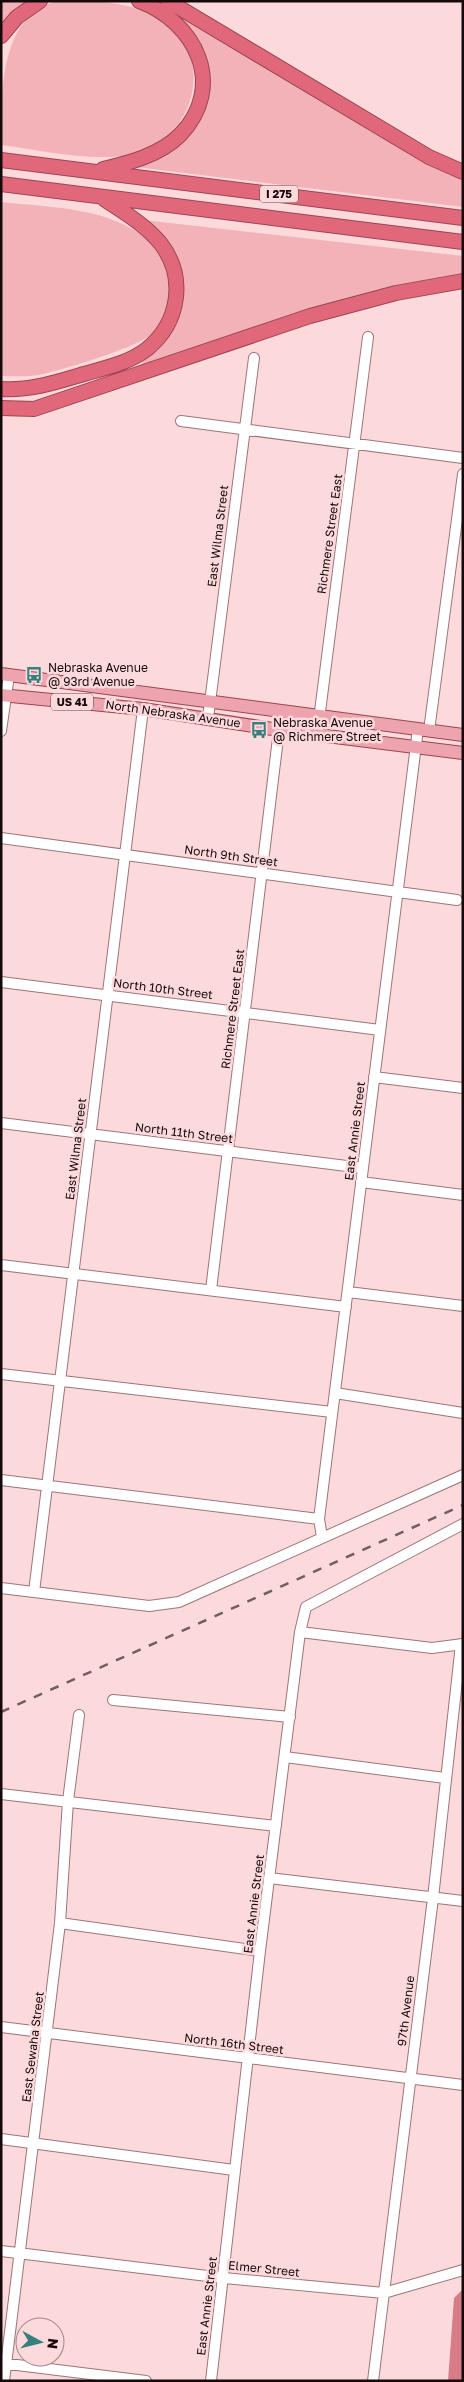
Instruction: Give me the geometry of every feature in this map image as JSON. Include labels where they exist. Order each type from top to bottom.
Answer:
[{"type":"highway","points":[[1,36],[17,17],[40,1]]},
{"type":"highway","points":[[95,171],[148,155],[170,143],[180,136],[191,120],[200,100],[202,88],[200,63],[187,34],[171,18],[139,1]]},
{"type":"highway","points":[[168,1],[429,157],[463,172]]},
{"type":"highway","name":"I 275","points":[[1,160],[463,218]]},
{"type":"highway","name":"I 275","points":[[1,184],[463,242]]},
{"type":"highway","points":[[1,389],[46,385],[124,362],[147,349],[169,322],[178,293],[175,272],[167,253],[142,226],[101,197]]},
{"type":"highway","points":[[1,408],[34,409],[318,314],[396,293],[463,281]]},
{"type":"highway","points":[[1,419],[24,409]]},
{"type":"main road","name":"North Nebraska Avenue","points":[[5,675],[124,689],[319,717],[463,735]]},
{"type":"main road","points":[[70,702],[78,696],[116,696],[124,689]]},
{"type":"main road","name":"North Nebraska Avenue","points":[[4,695],[143,709],[279,730],[463,753]]},
{"type":"street","name":"Richmere Street East","points":[[317,735],[368,337]]},
{"type":"street","name":"East Wilma Street","points":[[208,718],[254,358]]},
{"type":"street","points":[[181,421],[463,458]]},
{"type":"street","name":"East Annie Street","points":[[322,1536],[319,1519],[416,748],[423,730],[463,474]]},
{"type":"street","points":[[1,731],[5,675]]},
{"type":"street","name":"East Wilma Street","points":[[34,1592],[143,709]]},
{"type":"street","name":"Richmere Street East","points":[[210,1290],[279,730]]},
{"type":"street","name":"North 9th Street","points":[[1,838],[458,900]]},
{"type":"street","name":"North 10th Street","points":[[1,982],[245,1011],[380,1030]]},
{"type":"street","points":[[374,1077],[463,1088]]},
{"type":"street","name":"North 11th Street","points":[[1,1123],[363,1168]]},
{"type":"street","points":[[361,1182],[463,1195]]},
{"type":"street","points":[[1,1265],[346,1307]]},
{"type":"street","points":[[348,1292],[463,1306]]},
{"type":"street","points":[[1,1374],[332,1412]]},
{"type":"street","points":[[335,1393],[463,1413]]},
{"type":"street","points":[[1,1588],[149,1606],[165,1606],[180,1602],[322,1536],[463,1475]]},
{"type":"street","points":[[1,1480],[319,1519]]},
{"type":"street","name":"East Annie Street","points":[[211,2381],[260,1950],[300,1632],[306,1607],[463,1524]]},
{"type":"street","points":[[300,1632],[432,1648],[462,1644]]},
{"type":"street","name":"97th Avenue","points":[[373,2381],[433,1898],[445,1778],[462,1644]]},
{"type":"street","points":[[113,1700],[290,1717]]},
{"type":"street","name":"East Sewaha Street","points":[[4,2381],[4,2363],[48,2032],[60,1923],[68,1801],[79,1715]]},
{"type":"street","points":[[285,1757],[445,1778]]},
{"type":"street","points":[[1,1794],[276,1826]]},
{"type":"street","points":[[269,1878],[463,1901]]},
{"type":"street","points":[[60,1923],[260,1950]]},
{"type":"street","name":"North 16th Street","points":[[1,2027],[463,2085]]},
{"type":"street","points":[[1,2139],[234,2170]]},
{"type":"street","name":"Elmer Street","points":[[1,2251],[224,2278],[384,2294],[463,2270]]},
{"type":"street","points":[[4,2363],[146,2381]]},
{"type":"shaded area","points":[[2,1],[32,1],[1,28]]},
{"type":"shaded area","points":[[58,1],[101,2],[142,10],[167,24],[182,40],[191,58],[194,77],[191,97],[184,116],[172,132],[156,145],[137,153],[121,156],[87,157],[1,145],[4,80],[14,38],[25,22],[39,9]]},
{"type":"shaded area","points":[[173,11],[463,177],[463,207],[136,167],[171,148],[205,87]]},
{"type":"shaded area","points":[[1,202],[55,207],[91,213],[109,218],[140,234],[154,248],[166,271],[170,294],[167,309],[160,324],[149,336],[128,347],[64,369],[34,376],[1,376]]},
{"type":"shaded area","points":[[143,220],[463,256],[463,279],[143,367],[142,362],[158,350],[174,326],[180,285]]},
{"type":"shaded area","points":[[463,2289],[463,2381],[448,2381],[454,2298]]},
{"type":"railway","points":[[1,1712],[463,1505]]},
{"type":"place","name":"Nebraska Avenue @ 93rd Avenue","points":[[34,675]]},
{"type":"place","name":"Nebraska Avenue @ Richmere Street","points":[[259,730]]}]
